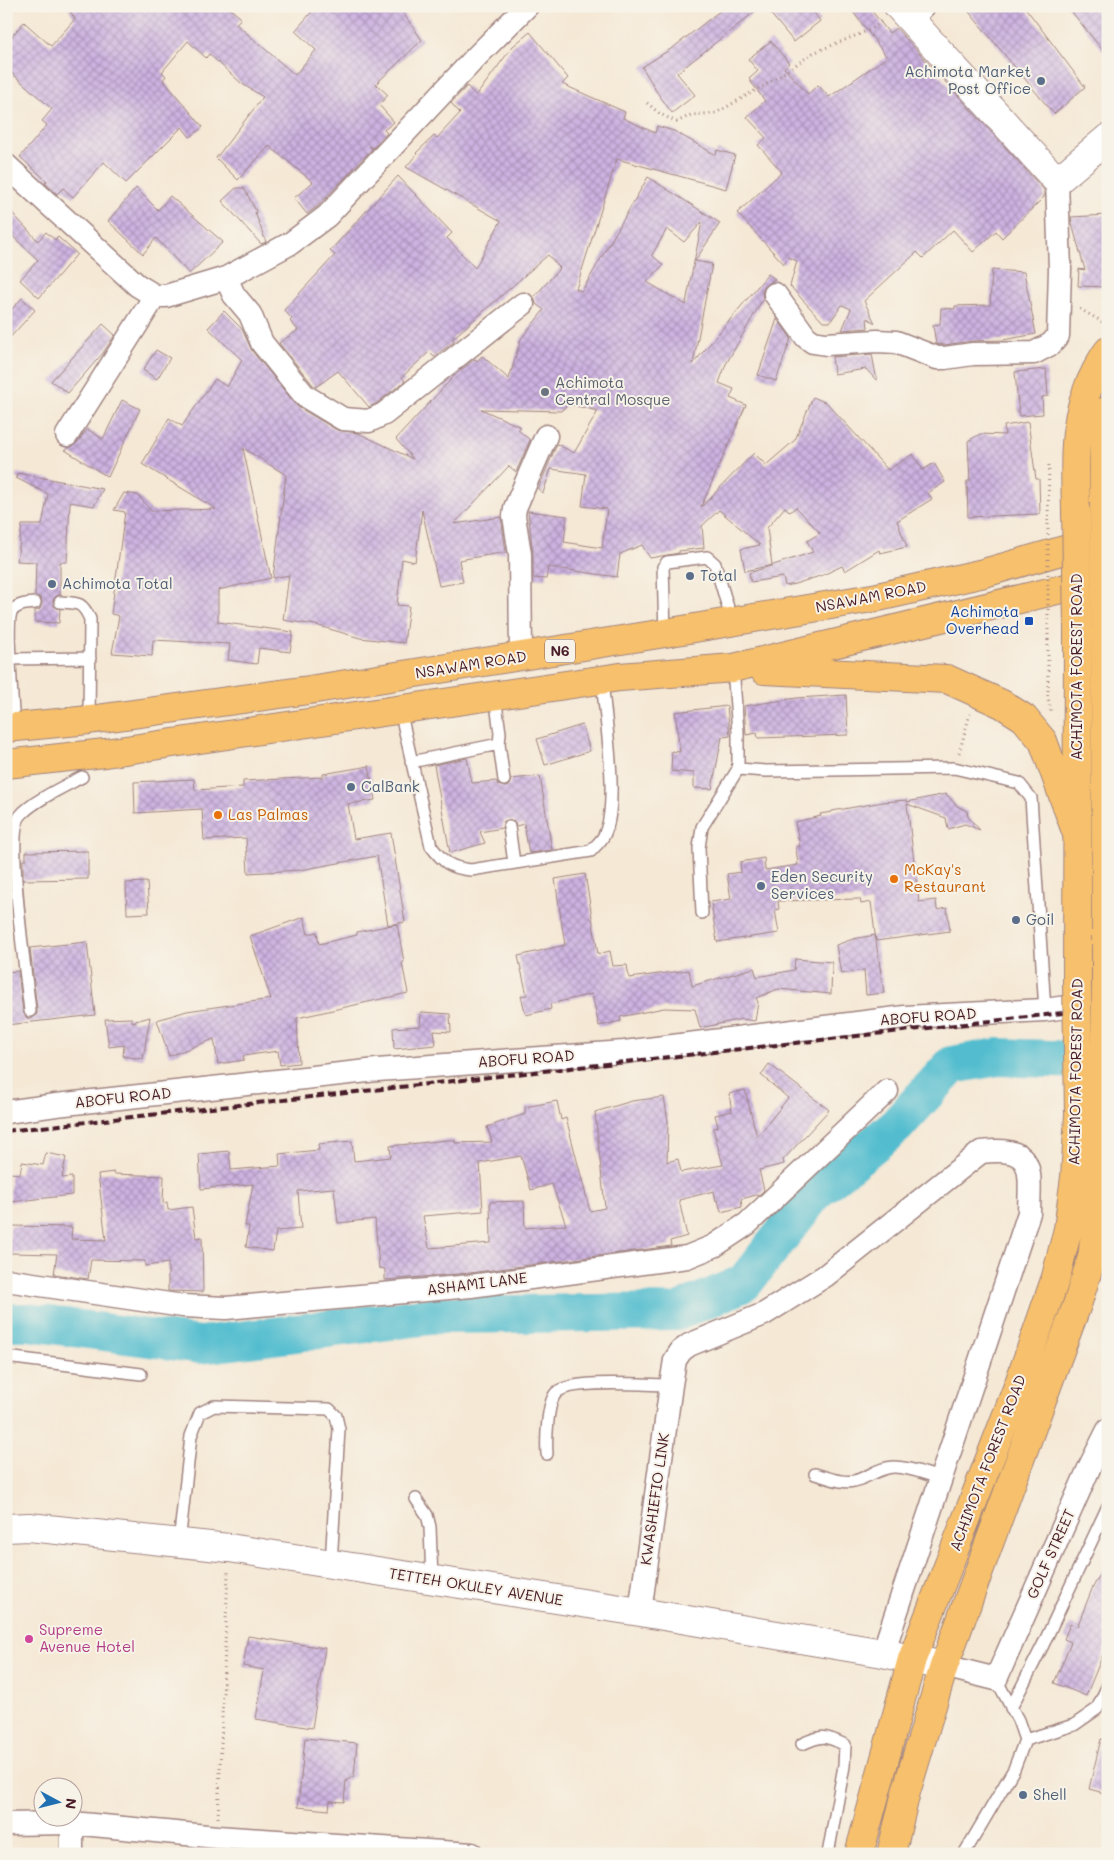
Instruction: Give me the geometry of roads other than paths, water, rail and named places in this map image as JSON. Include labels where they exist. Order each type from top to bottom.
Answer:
[{"type":"main road","name":"ACHIMOTA FOREST ROAD","points":[[859,1854],[912,1659],[1018,1386],[1056,1277],[1068,1229],[1079,1115],[1077,981],[1078,628],[1075,451],[1078,418],[1090,382],[1108,351]]},
{"type":"main road","name":"ACHIMOTA FOREST ROAD","points":[[891,1854],[906,1792],[944,1666],[1075,1310],[1092,1257],[1102,1179],[1106,1117],[1107,940],[1104,426],[1108,410]]},
{"type":"main road","name":"NSAWAM ROAD","points":[[10,728],[89,720],[309,690],[521,657],[878,597],[960,579],[1108,538]]},
{"type":"main road","name":"N6","points":[[6,764],[105,754],[620,677],[733,668],[1108,578]]},
{"type":"main road","points":[[733,668],[947,679],[1002,704],[1024,718],[1042,741],[1077,834]]},
{"type":"street","points":[[6,165],[137,286],[155,296],[166,296],[226,278],[292,243],[327,216],[478,55],[527,6]]},
{"type":"street","points":[[775,294],[806,337],[813,342],[826,344],[877,341],[896,342],[937,358],[945,358],[973,354],[1034,354],[1051,344],[1058,336],[1060,269],[1057,181],[908,10]]},
{"type":"street","points":[[1057,181],[1108,138]]},
{"type":"street","points":[[226,278],[234,295],[250,314],[262,343],[305,396],[343,419],[369,421],[384,414],[523,304]]},
{"type":"street","points":[[67,435],[155,296]]},
{"type":"street","points":[[521,657],[520,554],[514,516],[515,508],[546,436]]},
{"type":"street","name":"ABOFU ROAD","points":[[6,1112],[377,1070],[624,1052],[905,1017],[1045,1010],[1107,991]]},
{"type":"street","name":"ASHAMI LANE","points":[[6,1280],[183,1306],[226,1308],[471,1286],[687,1256],[714,1246],[747,1224],[887,1091]]},
{"type":"street","name":"KWASHIEFIO LINK","points":[[640,1612],[671,1385],[675,1360],[681,1351],[689,1345],[764,1314],[825,1276],[981,1152],[1004,1150],[1015,1152],[1024,1160],[1029,1176],[1029,1212],[940,1478]]},
{"type":"street","name":"GOLF STREET","points":[[996,1680],[1108,1430]]},
{"type":"street","points":[[883,1653],[940,1478]]},
{"type":"street","name":"TETTEH OKULEY AVENUE","points":[[6,1528],[30,1527],[230,1548],[640,1612],[883,1653],[944,1666]]},
{"type":"street","points":[[944,1666],[996,1680]]},
{"type":"street","points":[[6,1824],[32,1824]]},
{"type":"street","points":[[82,1824],[217,1837],[465,1854]]},
{"type":"street","points":[[72,1828],[72,1854]]},
{"type":"lane","points":[[665,633],[663,567],[667,562],[707,557],[715,564],[732,622]]},
{"type":"lane","points":[[60,602],[76,603],[85,608],[90,619],[89,720]]},
{"type":"lane","points":[[10,728],[8,659],[10,615],[16,608],[24,604],[35,603]]},
{"type":"lane","points":[[8,659],[90,658]]},
{"type":"lane","points":[[702,913],[699,848],[702,827],[738,769],[738,732],[733,668]]},
{"type":"lane","points":[[400,710],[431,846],[441,860],[456,868],[471,870],[591,851],[605,834],[612,809],[602,680]]},
{"type":"lane","points":[[495,696],[504,780]]},
{"type":"lane","points":[[411,762],[500,744]]},
{"type":"lane","points":[[738,769],[766,771],[954,768],[1019,783],[1031,798],[1045,1010]]},
{"type":"lane","points":[[30,1010],[14,860],[16,829],[19,817],[31,807],[82,777]]},
{"type":"lane","points":[[509,827],[514,863]]},
{"type":"lane","points":[[6,1357],[141,1374]]},
{"type":"lane","points":[[547,1454],[546,1443],[551,1404],[555,1394],[562,1389],[586,1384],[671,1385]]},
{"type":"lane","points":[[179,1544],[191,1436],[200,1413],[214,1406],[329,1408],[336,1416],[339,1428],[331,1564]]},
{"type":"lane","points":[[815,1474],[845,1481],[854,1481],[882,1468],[894,1467],[910,1469],[940,1478]]},
{"type":"lane","points":[[416,1499],[427,1514],[430,1528],[432,1580]]},
{"type":"lane","points":[[1011,1708],[1043,1645],[1108,1506]]},
{"type":"lane","points":[[964,1854],[1014,1769],[1025,1740],[1018,1720],[996,1680]]},
{"type":"lane","points":[[1025,1740],[1074,1724],[1097,1709],[1108,1685]]},
{"type":"lane","points":[[802,1744],[818,1737],[831,1738],[845,1745],[844,1766],[828,1854]]},
{"type":"waterway","points":[[6,1322],[28,1322],[201,1345],[438,1315],[677,1312],[744,1283],[818,1189],[896,1126],[952,1065],[998,1057],[1108,1061]]},
{"type":"railway","points":[[6,1131],[1108,1008]]},
{"type":"place","name":"Achimota Market Post Office","points":[[1041,81]]},
{"type":"place","name":"Achimota Central Mosque","points":[[545,392]]},
{"type":"place","name":"Total","points":[[690,576]]},
{"type":"place","name":"Achimota Total","points":[[52,584]]},
{"type":"place","name":"Achimota Overhead","points":[[1029,621]]},
{"type":"place","name":"CalBank","points":[[351,787]]},
{"type":"place","name":"Las Palmas","points":[[218,815]]},
{"type":"place","name":"McKay's Restaurant","points":[[894,879]]},
{"type":"place","name":"Eden Security Services","points":[[761,886]]},
{"type":"place","name":"Goil","points":[[1016,920]]},
{"type":"place","name":"Supreme Avenue Hotel","points":[[29,1639]]},
{"type":"place","name":"Shell","points":[[1023,1795]]}]
